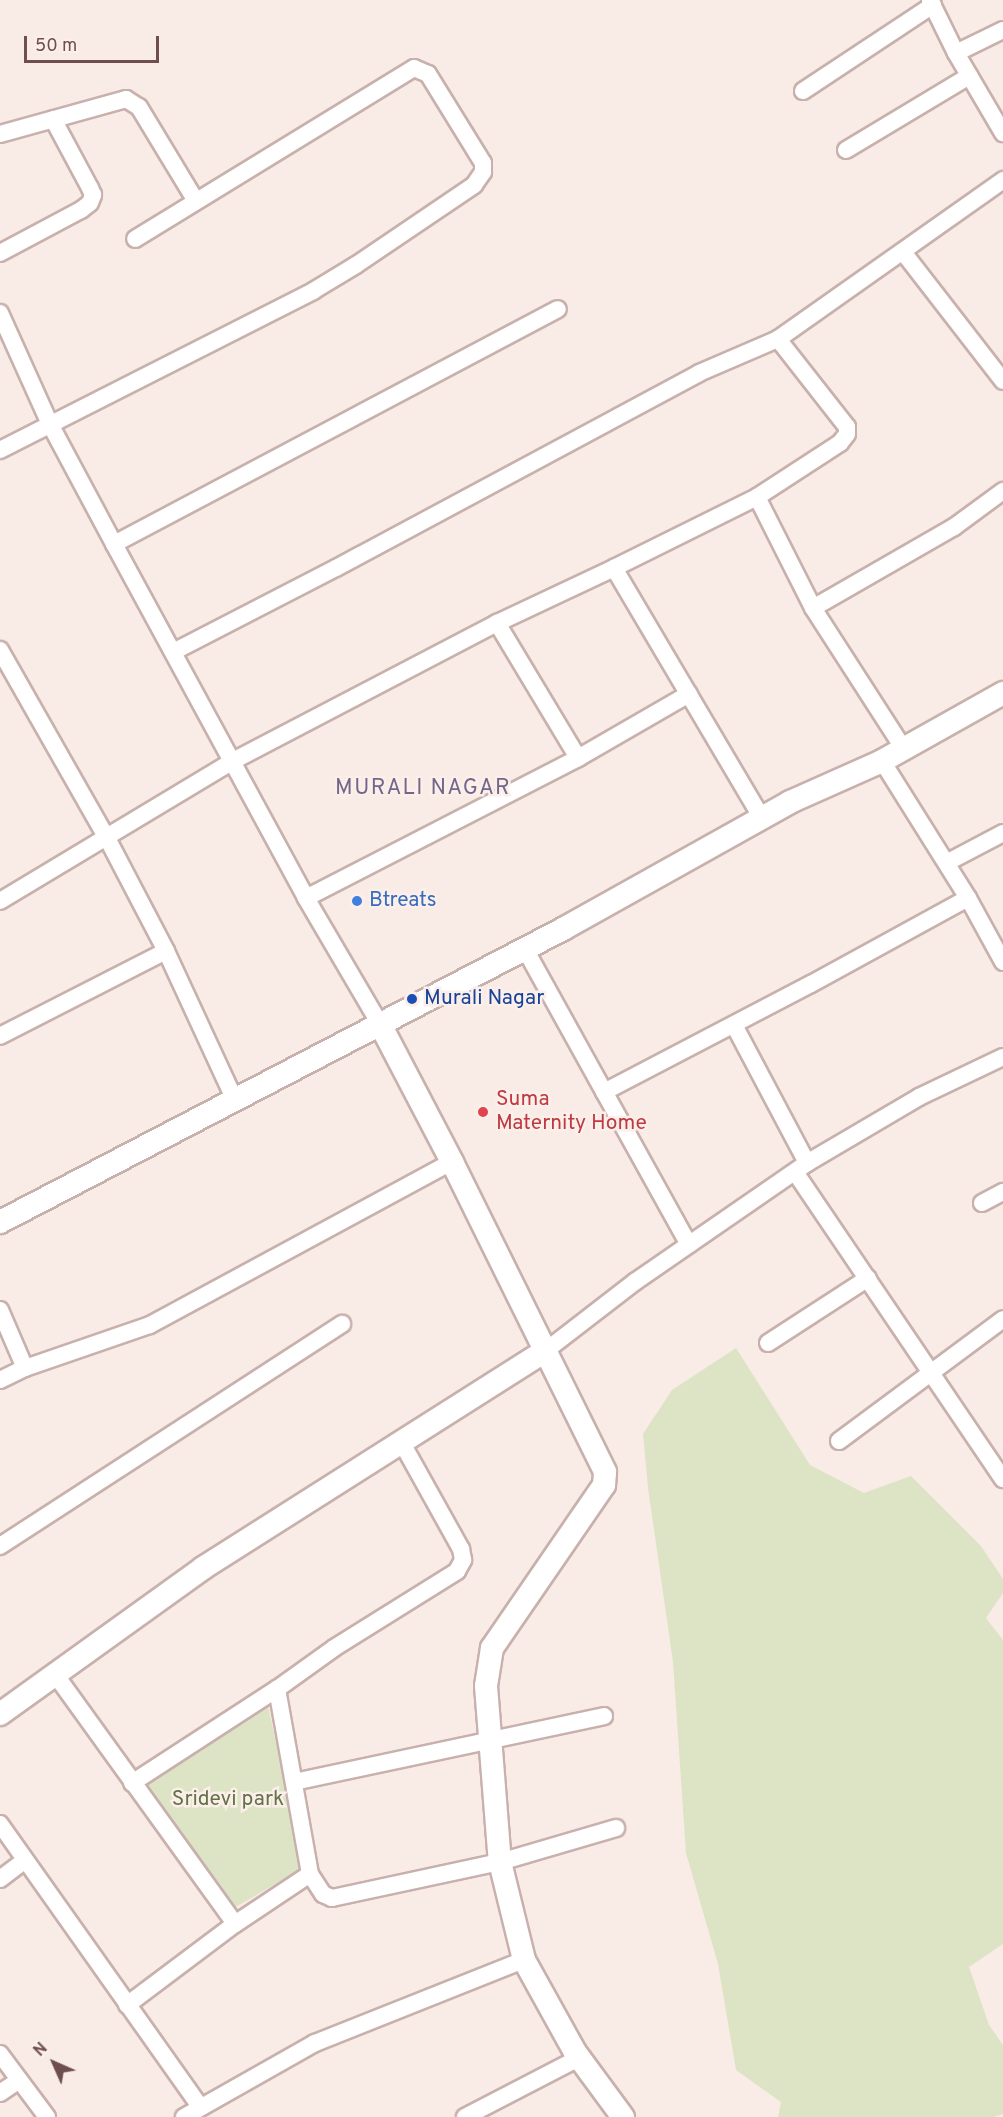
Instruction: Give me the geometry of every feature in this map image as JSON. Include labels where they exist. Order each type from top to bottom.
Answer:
[{"type":"street","points":[[803,91],[932,3],[956,53],[1003,133]]},
{"type":"street","points":[[956,53],[1003,30]]},
{"type":"street","points":[[0,450],[313,291],[356,265],[474,185],[483,172],[483,163],[428,74],[414,68],[135,239]]},
{"type":"street","points":[[846,150],[969,76]]},
{"type":"street","points":[[0,135],[117,100],[132,101],[139,108],[196,201]]},
{"type":"street","points":[[0,253],[90,203],[93,195],[90,188],[53,119]]},
{"type":"street","points":[[175,651],[336,568],[699,374],[778,339],[1003,180]]},
{"type":"street","points":[[903,252],[1003,381]]},
{"type":"street","points":[[114,544],[558,309]]},
{"type":"street","points":[[0,313],[50,424],[114,544],[175,651],[306,898],[380,1024],[452,1162],[605,1472],[604,1485],[492,1648],[486,1686],[488,1741],[500,1862],[524,1960],[579,2058],[623,2117]]},
{"type":"street","points":[[0,901],[233,761],[497,623],[757,497],[840,443],[847,434],[847,427],[778,339]]},
{"type":"street","points":[[813,608],[946,532],[1003,491]]},
{"type":"street","points":[[757,497],[813,608],[904,749]]},
{"type":"street","points":[[614,568],[762,818]]},
{"type":"street","points":[[497,623],[578,758]]},
{"type":"street","points":[[0,650],[107,838],[166,951],[235,1100]]},
{"type":"street","points":[[2,1216],[235,1100],[525,949],[790,802],[882,761],[1003,693]]},
{"type":"street","points":[[306,898],[578,758],[689,694]]},
{"type":"street","points":[[882,761],[948,862],[1003,962]]},
{"type":"street","points":[[948,862],[1003,833]]},
{"type":"street","points":[[604,1092],[968,897]]},
{"type":"street","points":[[525,949],[689,1245]]},
{"type":"street","points":[[0,1036],[166,951]]},
{"type":"street","points":[[734,1024],[801,1168],[868,1278],[933,1373],[997,1458],[1003,1479]]},
{"type":"street","points":[[0,1714],[203,1568],[544,1352],[636,1281],[801,1168],[919,1097],[1003,1057]]},
{"type":"street","points":[[0,1380],[25,1368],[150,1325],[452,1162]]},
{"type":"street","points":[[982,1203],[1003,1192]]},
{"type":"street","points":[[768,1343],[868,1278]]},
{"type":"street","points":[[0,1310],[25,1368]]},
{"type":"street","points":[[839,1441],[1003,1319]]},
{"type":"street","points":[[3,1537],[342,1324]]},
{"type":"street","points":[[132,1783],[278,1689],[334,1648],[457,1570],[463,1560],[461,1549],[402,1443]]},
{"type":"street","points":[[55,1674],[235,1924]]},
{"type":"street","points":[[278,1689],[310,1874],[323,1894],[332,1898],[500,1862],[616,1828]]},
{"type":"street","points":[[294,1782],[604,1716]]},
{"type":"street","points":[[0,1824],[200,2106]]},
{"type":"street","points":[[0,1879],[25,1860]]},
{"type":"street","points":[[127,2005],[235,1924],[310,1874]]},
{"type":"street","points":[[184,2117],[315,2043],[524,1960]]},
{"type":"street","points":[[0,2054],[47,2117]]},
{"type":"street","points":[[465,2117],[579,2058]]},
{"type":"street","points":[[0,2093],[19,2080]]},
{"type":"green space","points":[[736,1348],[810,1465],[864,1493],[911,1476],[981,1546],[1003,1579],[1003,1593],[986,1618],[1003,1640],[1003,1944],[969,1967],[989,2025],[1003,2045],[1003,2114],[994,2117],[778,2117],[781,2102],[736,2070],[718,1964],[686,1853],[673,1662],[648,1488],[643,1434],[672,1390]]},
{"type":"green space","name":"Sridevi park","points":[[267,1701],[303,1868],[232,1909],[142,1786]]},
{"type":"place","name":"Btreats","points":[[357,901]]},
{"type":"place","name":"Murali Nagar","points":[[412,999]]},
{"type":"place","name":"Suma Maternity Home","points":[[483,1112]]},
{"type":"district","name":"MURALI NAGAR","points":[[423,789]]}]
